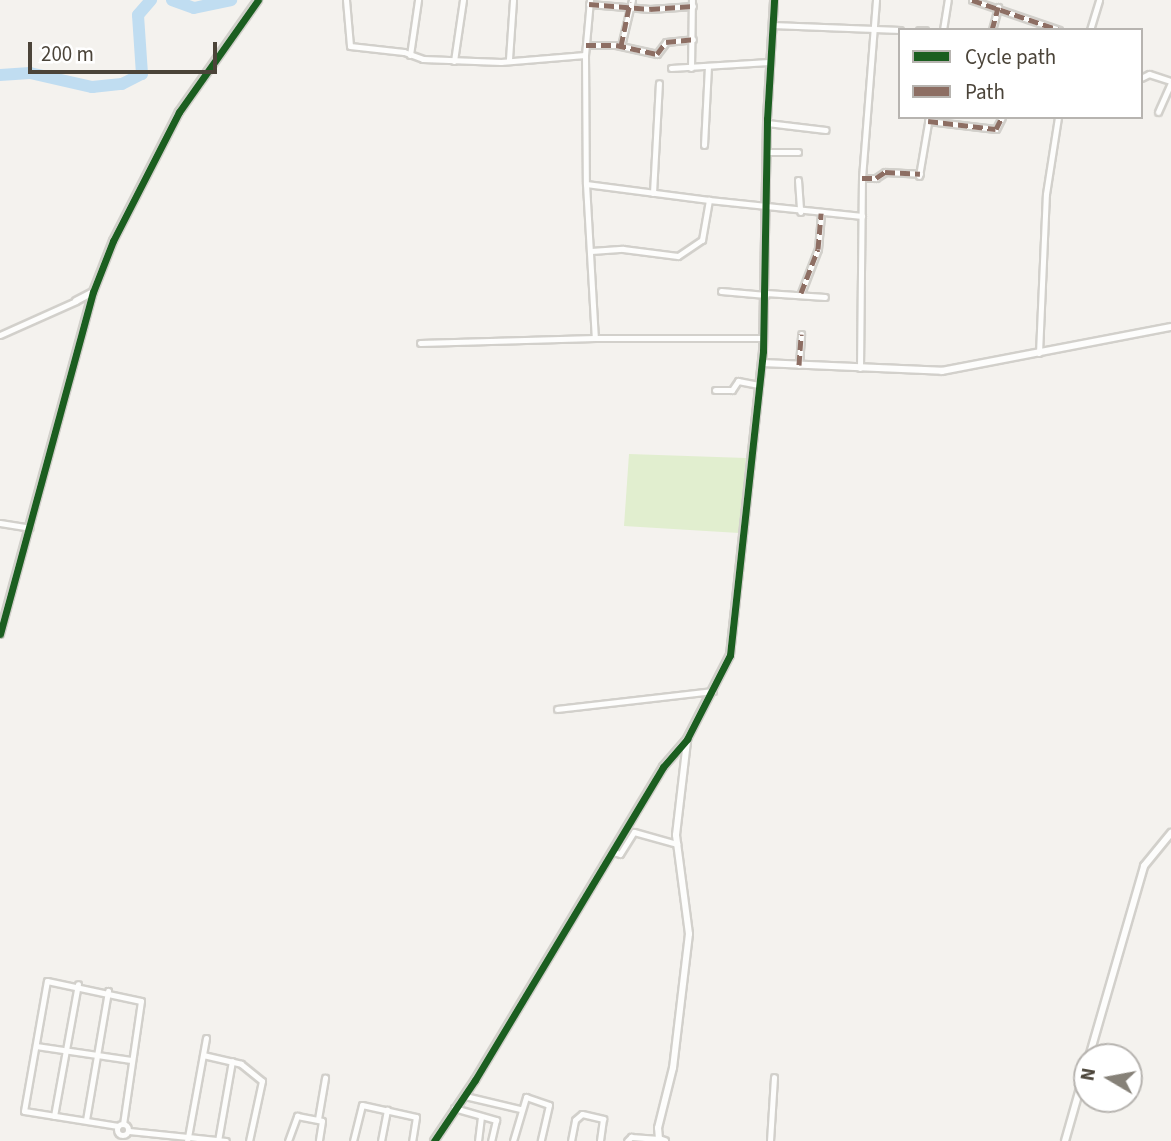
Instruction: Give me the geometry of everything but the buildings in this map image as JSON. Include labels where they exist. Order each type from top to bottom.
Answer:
[{"type":"street","points":[[0,634],[93,292],[146,170],[179,112],[258,0]]},
{"type":"street","points":[[346,0],[350,46],[454,61],[586,55]]},
{"type":"street","points":[[410,55],[418,0]]},
{"type":"street","points":[[454,61],[463,0]]},
{"type":"street","points":[[509,59],[513,0]]},
{"type":"street","points":[[621,46],[628,7],[632,0]]},
{"type":"street","points":[[434,1141],[454,1108],[465,1096],[663,766],[687,739],[730,655],[764,338],[766,152],[774,0]]},
{"type":"street","points":[[860,368],[862,178],[876,29],[876,0]]},
{"type":"street","points":[[943,28],[948,0]]},
{"type":"street","points":[[972,0],[1053,28]]},
{"type":"street","points":[[1091,28],[1099,0]]},
{"type":"street","points":[[595,338],[586,184],[586,46],[590,2],[628,7],[692,3],[691,68]]},
{"type":"street","points":[[993,28],[998,8]]},
{"type":"street","points":[[772,24],[898,30]]},
{"type":"street","points":[[586,46],[621,46],[657,54],[666,42],[693,39]]},
{"type":"street","points":[[671,68],[769,62]]},
{"type":"street","points":[[704,145],[708,67]]},
{"type":"street","points":[[1143,77],[1147,74],[1171,82],[1158,112]]},
{"type":"street","points":[[653,193],[659,83]]},
{"type":"street","points":[[862,178],[876,178],[885,172],[920,175],[928,119],[996,129],[1001,119]]},
{"type":"street","points":[[1039,353],[1046,194],[1058,119]]},
{"type":"street","points":[[767,123],[826,130]]},
{"type":"street","points":[[766,152],[798,152]]},
{"type":"street","points":[[798,180],[800,212]]},
{"type":"street","points":[[586,184],[800,212],[862,216]]},
{"type":"street","points":[[591,251],[623,249],[678,256],[702,240],[709,200]]},
{"type":"street","points":[[802,293],[818,248],[821,213]]},
{"type":"street","points":[[722,291],[802,293],[825,297]]},
{"type":"street","points":[[0,335],[93,292]]},
{"type":"street","points":[[76,301],[89,308]]},
{"type":"street","points":[[762,366],[942,371],[1171,327]]},
{"type":"street","points":[[799,365],[801,334]]},
{"type":"street","points":[[420,343],[595,338],[764,338]]},
{"type":"street","points":[[715,390],[732,390],[738,382],[759,383]]},
{"type":"street","points":[[0,523],[30,528]]},
{"type":"street","points":[[558,709],[713,691]]},
{"type":"street","points":[[627,1141],[636,1137],[662,1140],[675,1055],[689,934],[677,844],[687,739]]},
{"type":"street","points":[[613,852],[620,854],[634,831],[677,844]]},
{"type":"street","points":[[1093,1043],[1144,866],[1171,833]]},
{"type":"street","points":[[129,1131],[121,1135],[121,1125],[131,1060],[142,1002],[108,991],[47,981],[24,1111],[121,1125],[148,1138],[221,1141],[232,1061]]},
{"type":"street","points":[[54,1116],[78,985]]},
{"type":"street","points":[[86,1119],[95,1054],[108,991]]},
{"type":"street","points":[[188,1139],[206,1038]]},
{"type":"street","points":[[36,1046],[131,1060]]},
{"type":"street","points":[[203,1055],[232,1061],[262,1083],[250,1141]]},
{"type":"street","points":[[770,1141],[774,1077]]},
{"type":"street","points":[[318,1119],[325,1078]]},
{"type":"street","points":[[465,1096],[520,1109]]},
{"type":"street","points":[[513,1141],[520,1109],[526,1097],[549,1105],[541,1141]]},
{"type":"street","points":[[353,1141],[360,1106],[416,1117],[412,1141]]},
{"type":"street","points":[[454,1108],[496,1120],[491,1141]]},
{"type":"street","points":[[381,1141],[387,1110]]},
{"type":"street","points":[[1065,1141],[1073,1113]]},
{"type":"street","points":[[571,1141],[575,1120],[582,1114],[603,1119],[600,1141]]},
{"type":"street","points":[[288,1141],[294,1116],[318,1119],[323,1124],[319,1141]]},
{"type":"street","points":[[478,1141],[481,1116]]},
{"type":"green space","points":[[629,454],[746,458],[739,533],[624,526]]},
{"type":"waterway","points":[[0,75],[30,73],[92,87],[122,84],[142,74],[138,15],[151,0]]},
{"type":"waterway","points":[[172,0],[194,8],[231,0]]},
{"type":"marked path","points":[[972,0],[1053,28]]},
{"type":"marked path","points":[[621,46],[630,2]]},
{"type":"marked path","points":[[589,4],[650,9],[693,6]]},
{"type":"marked path","points":[[993,28],[998,7]]},
{"type":"marked path","points":[[586,45],[616,45],[657,54],[666,42],[693,39]]},
{"type":"marked path","points":[[928,121],[996,129],[1001,119]]},
{"type":"marked path","points":[[862,178],[876,178],[885,172],[920,174]]},
{"type":"marked path","points":[[801,293],[818,249],[821,213]]},
{"type":"marked path","points":[[799,365],[801,334]]},
{"type":"cycle path","points":[[0,634],[93,292],[113,241],[179,112],[258,0]]},
{"type":"cycle path","points":[[434,1141],[475,1080],[663,767],[687,739],[730,655],[763,351],[767,119],[774,0]]}]
